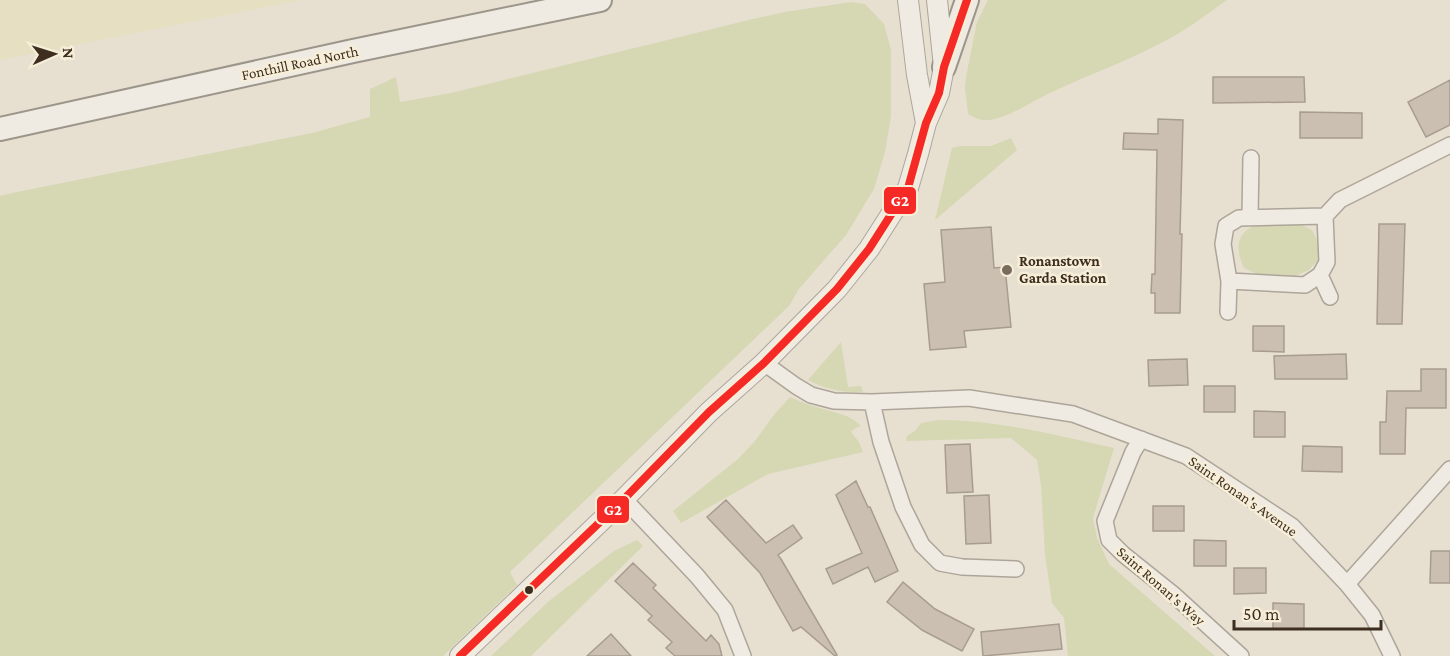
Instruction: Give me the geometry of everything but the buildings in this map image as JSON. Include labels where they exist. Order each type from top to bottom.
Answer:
[{"type":"main road","name":"Fonthill Road North","points":[[0,129],[354,51],[600,0]]},
{"type":"main road","points":[[944,67],[967,0]]},
{"type":"street","points":[[908,0],[917,75],[926,123]]},
{"type":"street","points":[[460,656],[624,499],[709,412],[764,363],[837,289],[869,249],[908,188],[926,123],[939,93],[944,67],[937,0]]},
{"type":"street","points":[[1229,281],[1305,285],[1320,275],[1327,262],[1325,216],[1340,200],[1450,145]]},
{"type":"street","points":[[1250,217],[1251,158]]},
{"type":"street","points":[[1228,312],[1229,281],[1223,244],[1226,226],[1239,218],[1325,216]]},
{"type":"street","points":[[1320,275],[1330,297]]},
{"type":"street","name":"Saint Ronan's Avenue","points":[[764,363],[811,395],[834,401],[872,402],[969,398],[1073,414],[1186,456],[1292,526],[1347,584],[1372,615],[1392,656]]},
{"type":"street","points":[[872,402],[881,442],[903,507],[922,545],[940,563],[962,567],[1016,569]]},
{"type":"street","name":"Saint Ronan's Way","points":[[1141,439],[1133,452],[1105,521],[1108,540],[1173,594],[1241,656]]},
{"type":"street","points":[[1347,584],[1450,470]]},
{"type":"street","points":[[624,499],[697,576],[725,610],[743,656]]},
{"type":"shaded area","points":[[0,0],[302,0],[0,60]]},
{"type":"green space","points":[[988,0],[1227,0],[1159,44],[1012,113],[986,120],[968,114],[965,88],[977,22]]},
{"type":"green space","points":[[851,2],[865,4],[884,24],[891,50],[891,116],[885,152],[874,189],[846,235],[798,290],[790,305],[510,572],[517,585],[443,656],[0,656],[0,196],[312,133],[370,117],[370,89],[396,77],[400,102],[451,93],[753,19]]},
{"type":"green space","points":[[1011,138],[1017,150],[935,220],[952,148],[991,146]]},
{"type":"green space","points":[[1263,223],[1299,224],[1312,230],[1319,244],[1318,260],[1309,270],[1295,276],[1257,274],[1244,268],[1239,252],[1240,239],[1248,229]]},
{"type":"green space","points":[[841,342],[848,387],[861,386],[863,392],[834,390],[808,380]]},
{"type":"green space","points":[[790,397],[856,422],[861,426],[851,432],[863,452],[768,474],[681,523],[673,511],[738,459]]},
{"type":"green space","points":[[938,420],[1005,425],[1114,448],[1093,518],[1097,538],[1109,564],[1215,656],[1068,656],[1064,618],[1052,603],[1045,555],[1041,485],[1037,460],[1011,438],[906,441],[907,436],[921,423]]},
{"type":"green space","points":[[637,540],[643,546],[531,656],[491,656],[549,601],[614,551]]},
{"type":"transit line","name":"G2","points":[[460,656],[624,499],[709,412],[764,363],[837,289],[869,249],[908,188],[926,123],[939,93],[944,67],[967,0]]},
{"type":"place","name":"Ronanstown Garda Station","points":[[1007,270]]}]
